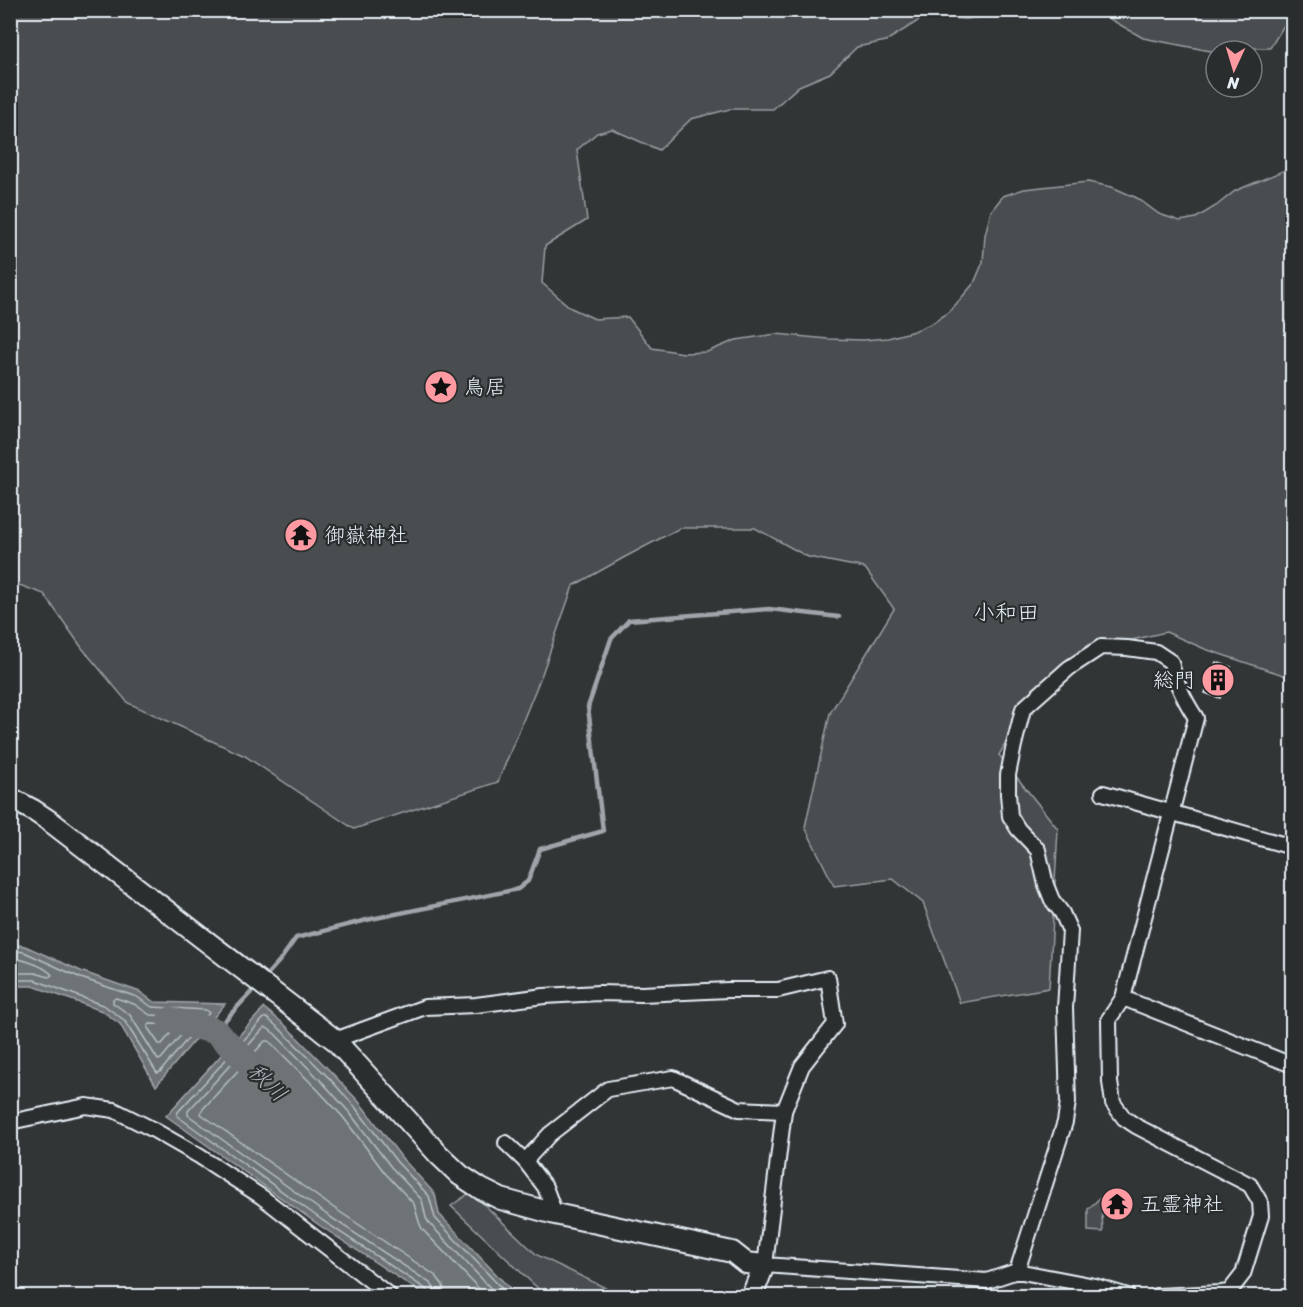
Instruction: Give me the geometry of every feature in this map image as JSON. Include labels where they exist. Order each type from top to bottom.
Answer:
[{"type":"street","points":[[1017,1271],[1065,1122],[1068,1102],[1065,985],[1070,931],[1046,885],[1038,850],[1018,829],[1010,816],[1008,775],[1023,709],[1069,668],[1101,647],[1156,652],[1171,662],[1172,670],[1187,704],[1196,718],[1123,998],[1109,1019],[1110,1082],[1113,1103],[1124,1118],[1136,1126],[1250,1185],[1260,1202],[1261,1216],[1243,1274],[1229,1292],[1156,1296]]},
{"type":"street","points":[[1103,793],[1293,847]]},
{"type":"street","points":[[10,798],[51,822],[334,1040],[460,1175],[501,1199],[555,1214],[732,1251],[746,1263],[764,1265],[752,1296]]},
{"type":"street","points":[[334,1040],[425,1007],[476,1005],[544,996],[599,993],[778,990],[828,978],[836,1024],[802,1066],[784,1111],[765,1265],[987,1281],[1017,1271],[1095,1286],[1128,1296]]},
{"type":"street","points":[[1123,998],[1293,1065]]},
{"type":"street","points":[[525,1161],[550,1134],[608,1089],[673,1078],[740,1109],[784,1111]]},
{"type":"street","points":[[10,1122],[86,1106],[114,1110],[199,1156],[262,1197],[390,1296]]},
{"type":"street","points":[[506,1143],[525,1161],[545,1187],[555,1214]]},
{"type":"shaded area","points":[[1292,10],[1292,15],[1270,48],[1264,48],[1264,39],[1204,39],[1204,50],[1143,38],[1096,11]]},
{"type":"shaded area","points":[[11,11],[1009,11],[1005,14],[966,19],[926,16],[886,41],[857,47],[830,73],[799,86],[773,109],[730,109],[691,119],[659,150],[612,129],[597,133],[577,150],[587,220],[545,246],[542,283],[571,308],[595,319],[628,317],[652,348],[684,353],[707,352],[736,340],[776,334],[828,339],[888,338],[933,323],[951,310],[974,283],[983,262],[985,235],[991,211],[1003,196],[1024,189],[1088,182],[1112,187],[1137,198],[1159,214],[1180,221],[1196,218],[1235,191],[1292,167],[1292,678],[1205,649],[1166,632],[1080,652],[1034,693],[999,755],[1058,829],[1049,988],[960,1003],[923,903],[893,879],[834,886],[805,827],[830,713],[894,609],[865,568],[808,557],[755,528],[680,528],[573,586],[542,674],[498,782],[354,829],[245,756],[128,703],[82,648],[44,594],[11,582]]},
{"type":"shaded area","points":[[471,1192],[537,1255],[620,1296],[546,1296],[451,1206]]},
{"type":"shaded area","points":[[1101,1197],[1103,1232],[1088,1231],[1088,1209]]},
{"type":"water","points":[[10,944],[25,946],[83,972],[140,992],[154,1002],[225,1004],[156,1086],[120,1024],[102,1011],[33,986],[11,986]]},
{"type":"water","points":[[264,1008],[284,1024],[360,1103],[402,1158],[435,1194],[439,1214],[517,1296],[426,1296],[319,1225],[166,1116]]},
{"type":"building","name":"総門","points":[[1216,662],[1231,667],[1220,698],[1205,693]]},
{"type":"waterway","points":[[264,978],[296,938],[371,919],[518,889],[528,881],[540,849],[603,831],[588,707],[611,639],[629,620],[769,609],[839,617]]},
{"type":"waterway","points":[[215,1031],[256,987]]},
{"type":"waterway","name":"秋川","points":[[170,1020],[215,1031],[255,1069]]},
{"type":"place","name":"鳥居","points":[[441,387]]},
{"type":"place","name":"御嶽神社","points":[[301,535]]},
{"type":"place","name":"総門","points":[[1218,680]]},
{"type":"place","name":"五霊神社","points":[[1117,1204]]},
{"type":"district","name":"小和田","points":[[1006,612]]}]
